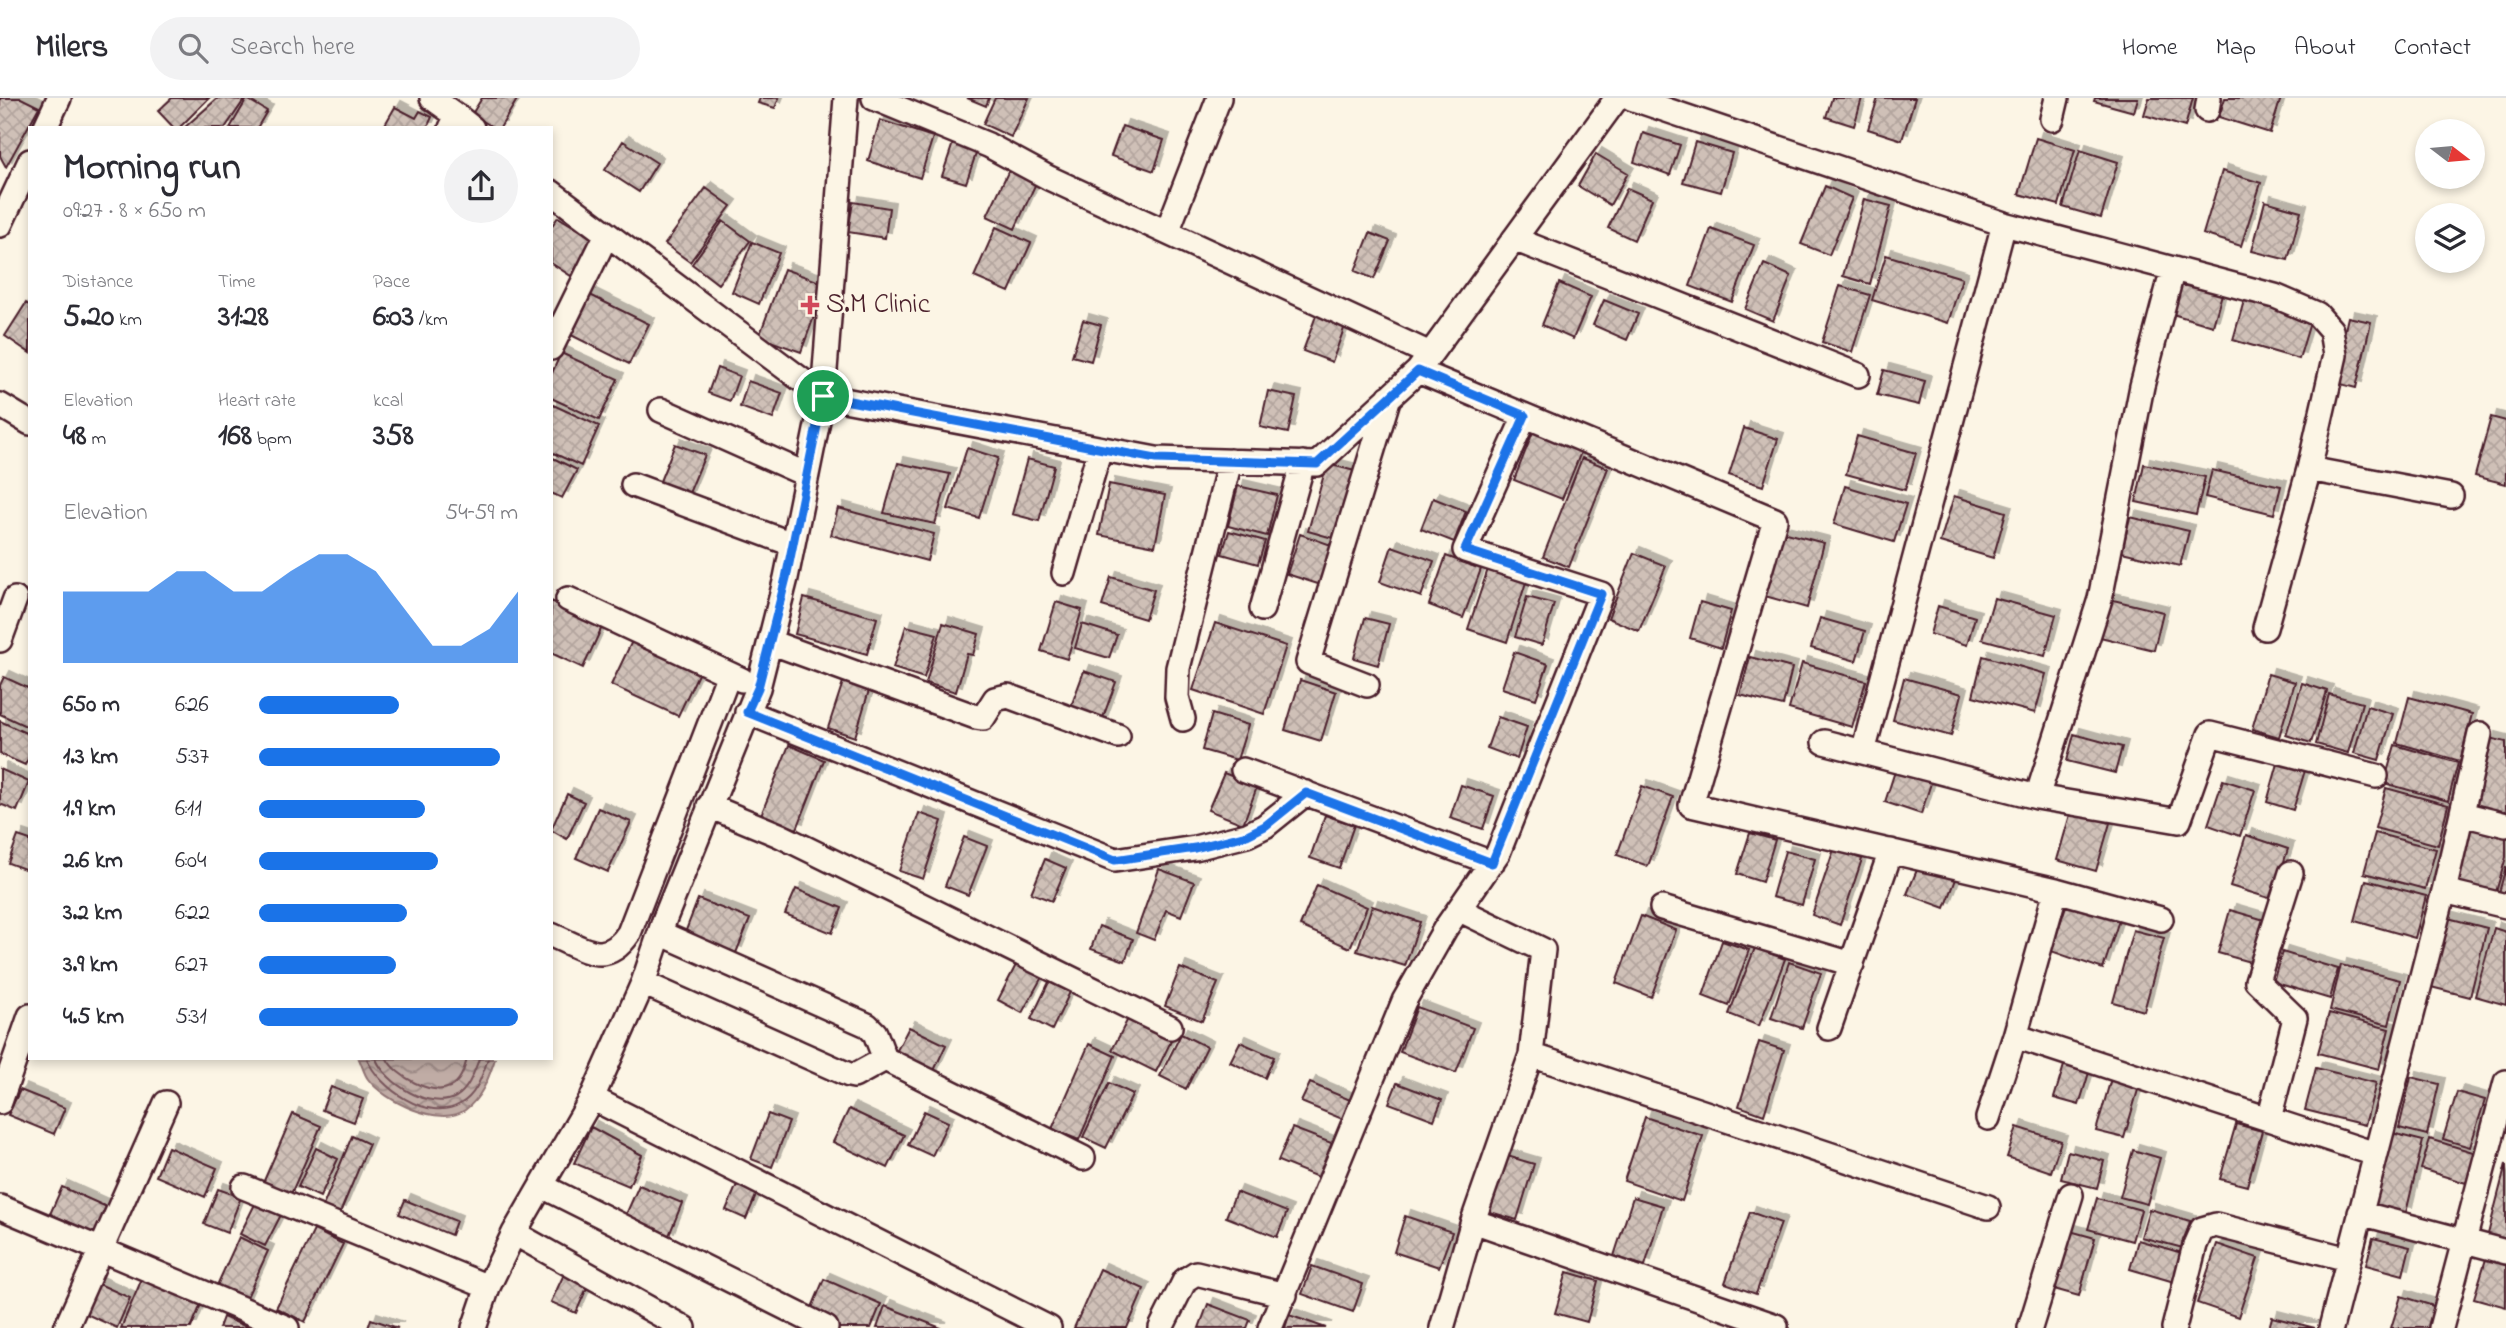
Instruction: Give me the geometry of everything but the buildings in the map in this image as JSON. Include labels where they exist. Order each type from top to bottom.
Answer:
[{"type":"street","points":[[46,126],[59,98]]},
{"type":"street","points":[[432,98],[460,124]]},
{"type":"street","points":[[474,1328],[488,1287],[514,1233],[592,1098],[643,983],[709,806],[758,688],[823,396],[846,98]]},
{"type":"street","points":[[874,98],[988,145],[1049,178],[1167,232],[1525,416],[1775,520],[1690,805],[2056,890],[2161,919]]},
{"type":"street","points":[[1167,232],[1219,98]]},
{"type":"street","points":[[553,194],[606,236],[823,396],[1156,459],[1317,464],[1424,363],[1617,98]]},
{"type":"street","points":[[1631,98],[2004,224],[2275,296],[2317,314],[2330,330],[2335,355],[2309,469],[2265,628]]},
{"type":"street","points":[[0,225],[28,165]]},
{"type":"street","points":[[1863,752],[2004,224]]},
{"type":"street","points":[[553,344],[606,236]]},
{"type":"street","points":[[1514,239],[1858,374]]},
{"type":"street","points":[[2037,797],[2100,599],[2142,386],[2173,269]]},
{"type":"street","points":[[1367,685],[1308,662],[1389,397]]},
{"type":"street","points":[[0,405],[28,422]]},
{"type":"street","points":[[661,410],[807,475]]},
{"type":"street","points":[[1270,1328],[1404,1001],[1445,929],[1492,863],[1601,594],[1465,550],[1525,416]]},
{"type":"street","points":[[1064,573],[1100,449]]},
{"type":"street","points":[[1183,719],[1177,697],[1178,668],[1230,461]]},
{"type":"street","points":[[1262,609],[1303,463]]},
{"type":"street","points":[[2309,469],[2451,496]]},
{"type":"street","points":[[633,485],[792,544]]},
{"type":"street","points":[[568,598],[758,688]]},
{"type":"street","points":[[0,640],[15,599]]},
{"type":"street","points":[[769,642],[983,718],[995,699],[1008,696],[1118,736]]},
{"type":"street","points":[[553,936],[599,955],[614,953],[621,945],[629,933],[729,674]]},
{"type":"street","points":[[747,712],[1115,860],[1195,848],[1247,835],[1265,826],[1306,793]]},
{"type":"street","points":[[1824,742],[2037,797],[2179,821],[2210,734],[2376,776]]},
{"type":"street","points":[[2331,1328],[2444,891],[2480,734]]},
{"type":"street","points":[[1243,769],[1492,863]]},
{"type":"street","points":[[709,806],[779,835],[1170,1027]]},
{"type":"street","points":[[2462,814],[2506,825]]},
{"type":"street","points":[[1829,1028],[1891,851]]},
{"type":"street","points":[[2269,1119],[2295,1018],[2257,981],[2291,873]]},
{"type":"street","points":[[1988,1118],[2015,1036],[2056,890]]},
{"type":"street","points":[[2444,891],[2506,906]]},
{"type":"street","points":[[1661,908],[1852,964]]},
{"type":"street","points":[[1442,1328],[1473,1221],[1531,1055],[1543,950],[1460,910]]},
{"type":"street","points":[[660,933],[867,1025],[875,1033],[885,1059],[1083,1158]]},
{"type":"street","points":[[643,983],[849,1075],[854,1076],[885,1059]]},
{"type":"street","points":[[0,1102],[28,1022]]},
{"type":"street","points":[[2015,1036],[2375,1154]]},
{"type":"street","points":[[1531,1055],[1988,1207]]},
{"type":"street","points":[[2441,1328],[2506,1082]]},
{"type":"street","points":[[592,1098],[1049,1328]]},
{"type":"street","points":[[66,1328],[166,1103]]},
{"type":"street","points":[[542,1186],[826,1328]]},
{"type":"street","points":[[244,1187],[488,1287]]},
{"type":"street","points":[[2030,1328],[2071,1195]]},
{"type":"street","points":[[0,1207],[287,1328]]},
{"type":"street","points":[[2360,1213],[2506,1252]]},
{"type":"street","points":[[1473,1221],[1776,1326]]},
{"type":"street","points":[[2174,1328],[2195,1245],[2202,1229],[2216,1226],[2348,1259]]},
{"type":"street","points":[[514,1233],[684,1328]]},
{"type":"street","points":[[1161,1328],[1185,1280],[1196,1273],[1285,1295]]},
{"type":"water","points":[[359,1060],[495,1060],[476,1099],[465,1110],[454,1115],[442,1116],[413,1110],[386,1096],[365,1075]]},
{"type":"place","name":"S.M Clinic","points":[[810,305]]},
{"type":"route","points":[[1418,371],[1525,416],[1465,550],[1601,594],[1492,863],[1306,793],[1265,826],[1247,835],[1195,848],[1115,860],[747,712],[758,688],[786,578],[823,396],[1156,459],[1317,464],[1418,371]]}]
